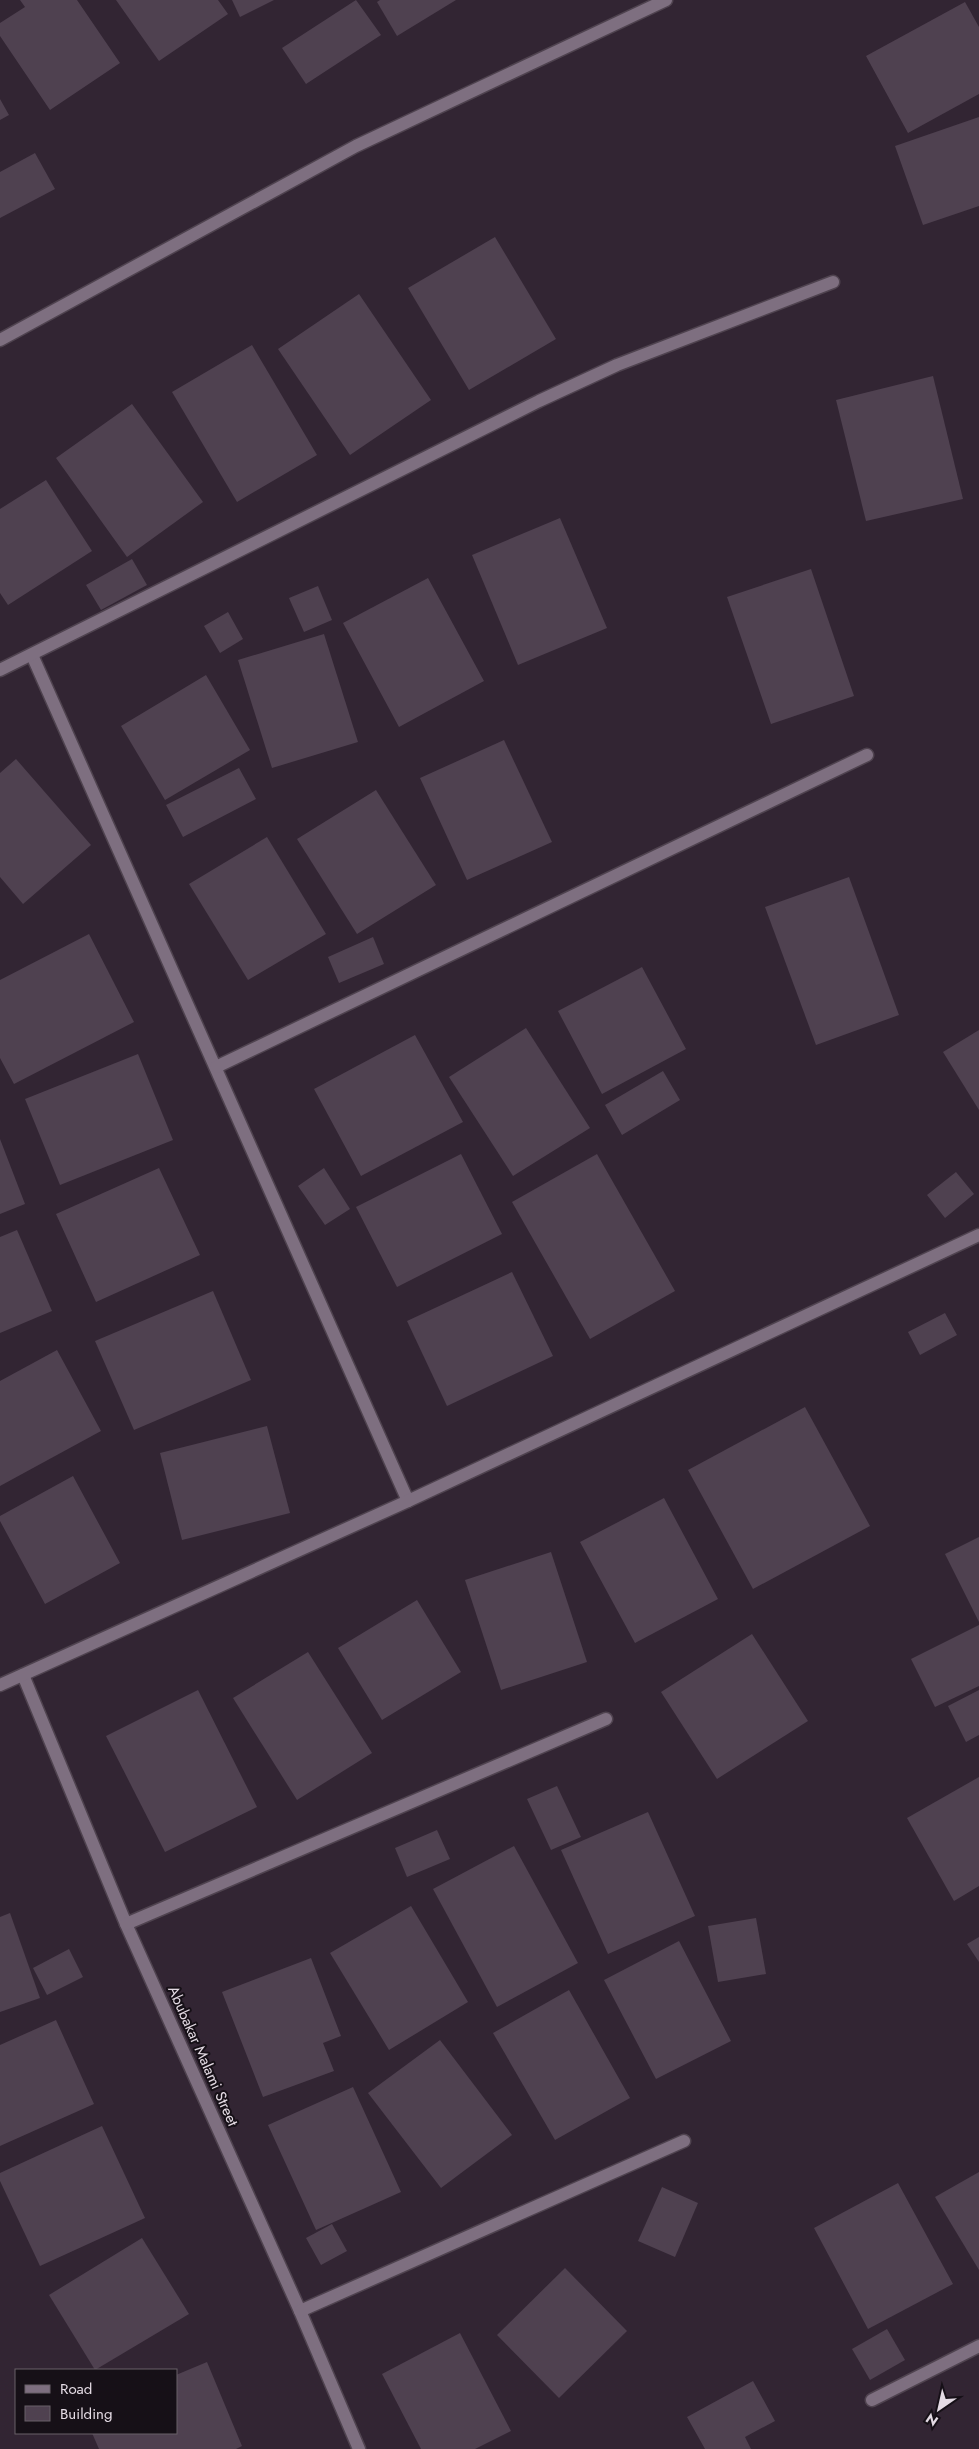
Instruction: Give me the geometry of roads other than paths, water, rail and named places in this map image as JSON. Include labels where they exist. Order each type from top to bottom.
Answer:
[{"type":"street","points":[[0,340],[356,146],[666,0]]},
{"type":"street","points":[[0,670],[539,401],[617,365],[833,282]]},
{"type":"street","points":[[32,655],[408,1501]]},
{"type":"street","points":[[216,1067],[867,756]]},
{"type":"street","points":[[0,1685],[408,1501],[979,1236]]},
{"type":"street","name":"Abubakar Malami Street","points":[[23,1675],[126,1924],[300,2310],[358,2449]]},
{"type":"street","points":[[126,1924],[606,1718]]},
{"type":"street","points":[[300,2310],[684,2141]]},
{"type":"street","points":[[872,2400],[979,2346]]}]
